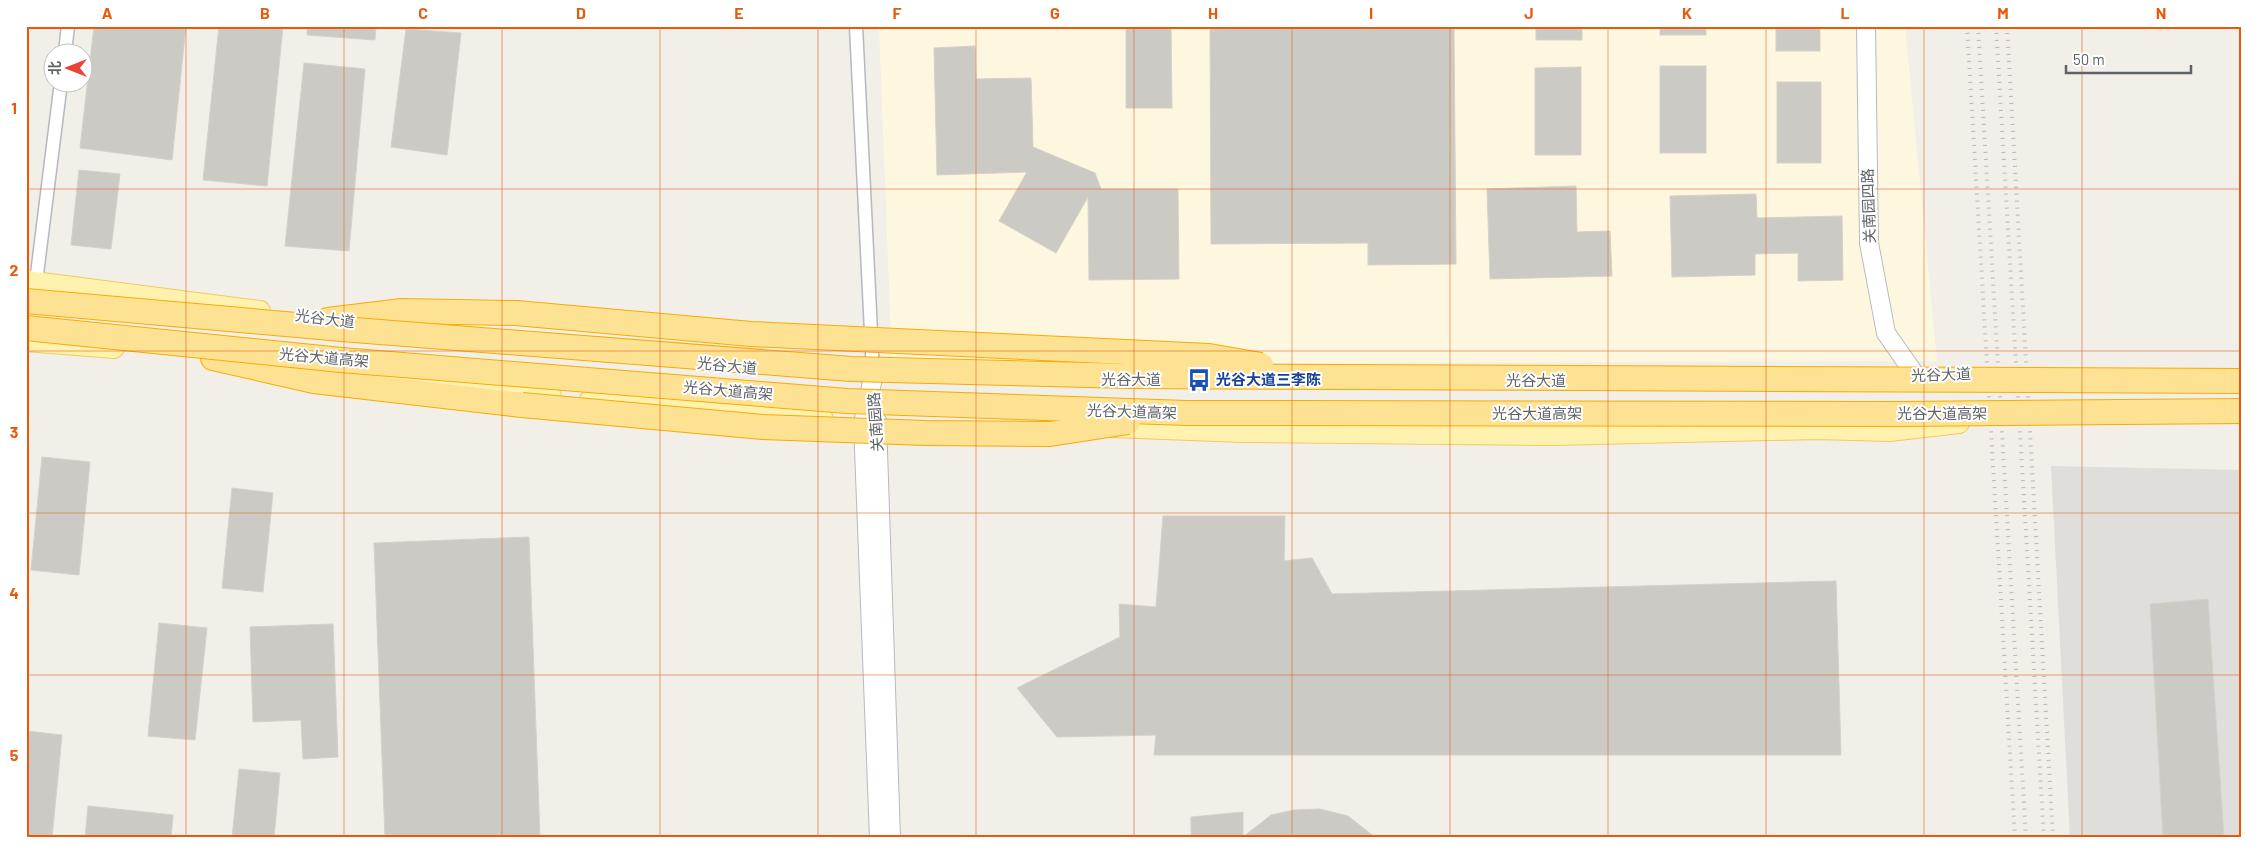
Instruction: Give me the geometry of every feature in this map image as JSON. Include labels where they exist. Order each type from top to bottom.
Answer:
[{"type":"highway","name":"光谷大道高架","points":[[30,288],[342,329],[851,368],[1129,376],[2242,381]]},
{"type":"highway","points":[[328,320],[402,311],[516,313],[751,334],[1209,356],[1325,377]]},
{"type":"highway","name":"光谷大道高架","points":[[26,328],[341,360],[847,401],[1186,413],[1912,414],[2242,411]]},
{"type":"highway","points":[[213,358],[314,381],[522,405],[763,427],[1050,434],[1186,413]]},
{"type":"main road","name":"关南园四路","points":[[1866,26],[1869,243],[1886,333],[1916,376]]},
{"type":"main road","name":"光谷大道","points":[[30,288],[328,320],[572,350],[808,375],[873,378],[1558,382],[1916,376],[2242,374]]},
{"type":"main road","points":[[26,341],[213,358],[550,396],[870,423],[952,422],[1243,432],[1552,435],[1817,429],[1889,431],[1968,422],[2242,421]]},
{"type":"main road","name":"关南园路","points":[[873,378],[870,423],[879,838]]},
{"type":"main road","name":"关南园路","points":[[870,423],[891,838]]},
{"type":"street","points":[[66,42],[68,26]]},
{"type":"street","points":[[856,26],[873,378]]},
{"type":"street","points":[[30,288],[59,92]]},
{"type":"shaded area","points":[[879,26],[1905,26],[1937,361],[892,364]]},
{"type":"shaded area","points":[[2051,466],[2242,470],[2242,838],[2070,838]]},
{"type":"building","points":[[94,26],[186,26],[172,160],[80,148],[86,92],[92,92]]},
{"type":"building","points":[[219,26],[283,26],[267,186],[203,180]]},
{"type":"building","points":[[307,26],[376,26],[375,40],[307,35]]},
{"type":"building","points":[[1126,26],[1171,26],[1172,108],[1126,108]]},
{"type":"building","points":[[1210,26],[1454,26],[1456,264],[1368,265],[1368,243],[1211,244]]},
{"type":"building","points":[[1536,26],[1582,26],[1582,40],[1536,40]]},
{"type":"building","points":[[1660,26],[1706,26],[1706,35],[1660,35]]},
{"type":"building","points":[[1776,26],[1820,26],[1820,51],[1776,51]]},
{"type":"building","points":[[406,29],[461,33],[447,155],[391,147]]},
{"type":"building","points":[[975,46],[976,79],[1031,78],[1033,147],[1095,173],[1101,189],[1178,189],[1179,279],[1089,280],[1088,197],[1056,253],[999,221],[1027,172],[937,175],[934,48]]},
{"type":"building","points":[[304,63],[365,69],[349,251],[285,246]]},
{"type":"building","points":[[1660,66],[1706,66],[1706,153],[1660,153]]},
{"type":"building","points":[[1581,67],[1581,155],[1535,155],[1535,68]]},
{"type":"building","points":[[1777,82],[1821,82],[1821,163],[1777,163]]},
{"type":"building","points":[[79,170],[120,174],[111,249],[71,245]]},
{"type":"building","points":[[1576,186],[1577,232],[1610,231],[1612,276],[1490,279],[1487,189]]},
{"type":"building","points":[[1756,194],[1757,218],[1842,216],[1843,280],[1798,281],[1798,253],[1755,254],[1755,275],[1672,277],[1670,196]]},
{"type":"building","points":[[42,457],[90,462],[79,575],[31,570]]},
{"type":"building","points":[[232,488],[273,493],[263,592],[222,588]]},
{"type":"building","points":[[1163,516],[1285,516],[1284,561],[1312,558],[1332,594],[1836,581],[1841,755],[1154,755],[1156,735],[1057,737],[1017,688],[1120,637],[1119,604],[1156,607]]},
{"type":"building","points":[[529,537],[540,838],[385,838],[374,543]]},
{"type":"building","points":[[2208,599],[2224,838],[2163,838],[2150,604]]},
{"type":"building","points":[[159,623],[207,628],[195,740],[148,736]]},
{"type":"building","points":[[333,624],[338,757],[303,759],[301,720],[253,722],[250,627]]},
{"type":"building","points":[[26,731],[62,735],[52,838],[26,838]]},
{"type":"building","points":[[239,769],[280,773],[274,838],[232,838]]},
{"type":"building","points":[[88,806],[173,815],[171,838],[85,838]]},
{"type":"building","points":[[1320,809],[1348,816],[1376,838],[1191,838],[1191,817],[1243,812],[1243,837],[1271,815],[1294,810]]},
{"type":"railway","points":[[1967,26],[2015,838]]},
{"type":"railway","points":[[1978,26],[2026,838]]},
{"type":"railway","points":[[1996,26],[2044,838]]},
{"type":"railway","points":[[2007,26],[2053,838]]},
{"type":"place","name":"光谷大道三李陈","points":[[1199,380]]}]
